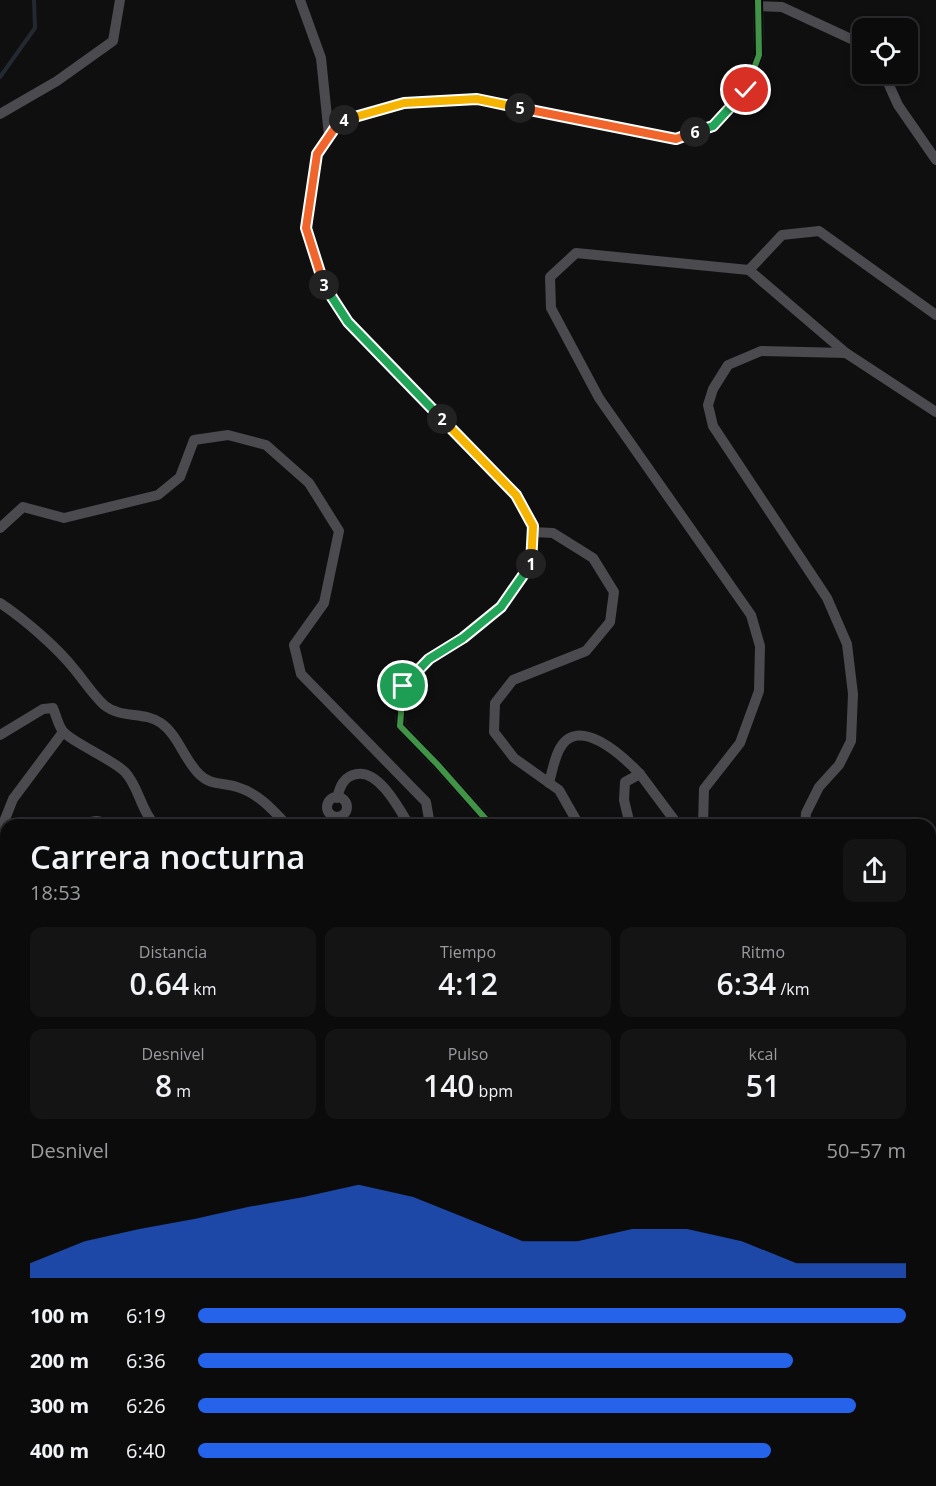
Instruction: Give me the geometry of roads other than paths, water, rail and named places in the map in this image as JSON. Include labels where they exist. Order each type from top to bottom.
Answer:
[{"type":"street","points":[[0,114],[57,81],[114,41],[120,0]]},
{"type":"street","points":[[300,0],[321,58],[329,136]]},
{"type":"street","points":[[486,819],[400,726],[403,686],[429,659],[463,638],[501,607],[531,565],[533,526],[516,495],[348,322],[322,282],[306,228],[317,154],[339,122],[404,103],[477,99],[676,139],[713,126],[746,90],[759,55],[759,3],[782,7],[852,39]]},
{"type":"street","points":[[889,84],[898,105],[936,160]]},
{"type":"street","points":[[749,270],[782,236],[819,231],[936,315]]},
{"type":"street","points":[[703,819],[704,789],[740,743],[759,691],[760,646],[751,615],[599,398],[551,308],[550,277],[576,253],[749,270],[846,352],[936,412]]},
{"type":"street","points":[[806,819],[806,813],[819,787],[839,765],[851,741],[852,694],[847,645],[827,598],[713,426],[708,405],[713,389],[728,365],[761,351],[846,352]]},
{"type":"street","points":[[0,528],[23,507],[64,518],[158,495],[180,477],[194,440],[228,435],[266,445],[309,483],[339,531],[324,603],[294,645],[301,674],[426,802],[429,819]]},
{"type":"street","points":[[532,532],[553,533],[593,558],[614,592],[610,622],[586,651],[513,680],[495,703],[494,732],[514,758],[560,790],[576,819]]},
{"type":"street","points":[[0,603],[20,616],[74,668],[106,707],[120,714],[160,722],[198,773],[211,783],[237,786],[258,796],[281,819]]},
{"type":"street","points":[[0,735],[43,709],[53,708],[63,732],[100,753],[125,772],[138,791],[150,819]]},
{"type":"street","points":[[5,819],[13,799],[63,732]]},
{"type":"street","points":[[549,783],[559,749],[570,737],[581,735],[596,740],[627,759],[674,819]]},
{"type":"street","points":[[337,798],[340,785],[351,775],[363,773],[375,778],[405,819]]},
{"type":"street","points":[[629,819],[624,800],[625,782],[640,774]]},
{"type":"waterway","points":[[0,77],[35,28],[34,0]]}]
